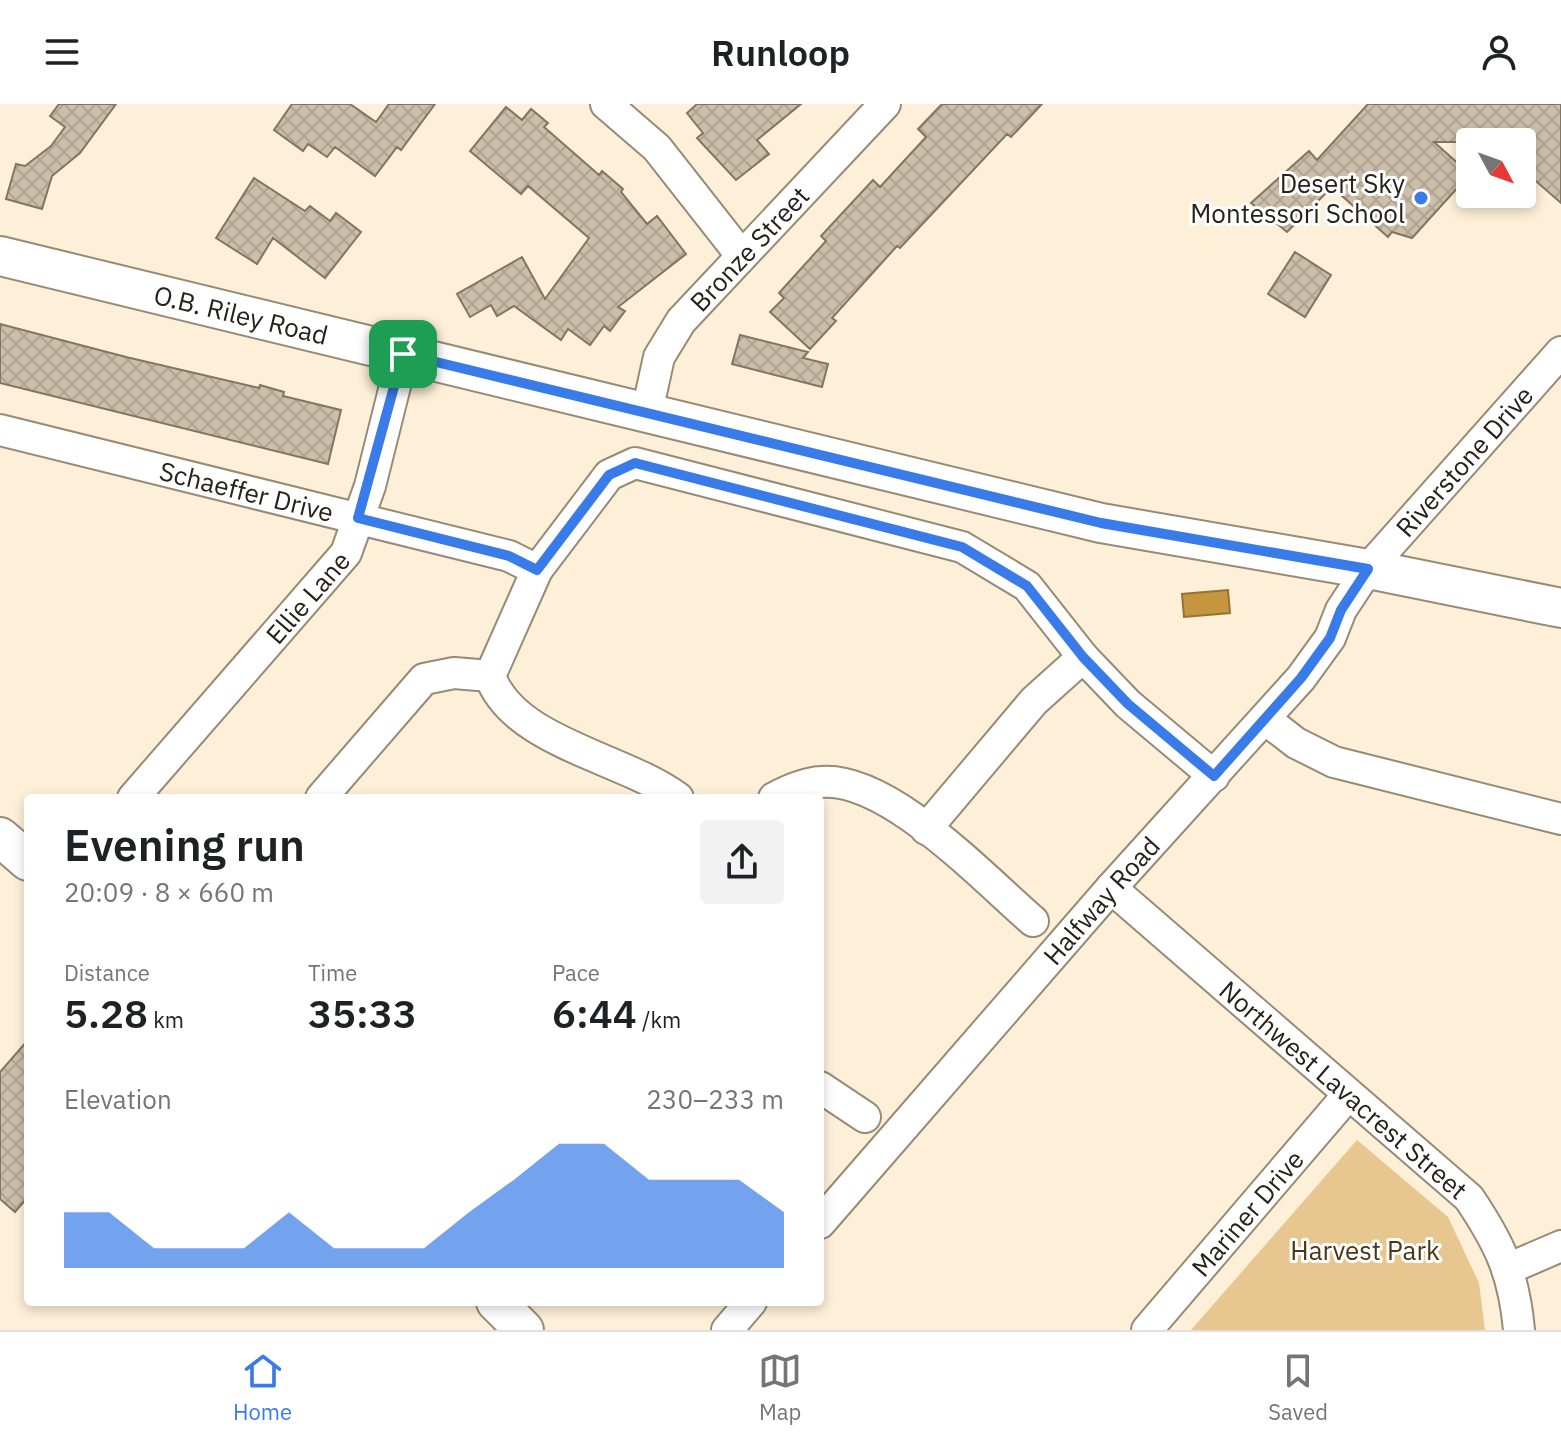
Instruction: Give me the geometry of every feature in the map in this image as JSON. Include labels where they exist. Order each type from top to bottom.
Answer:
[{"type":"street","points":[[606,104],[657,148],[741,255]]},
{"type":"street","name":"Bronze Street","points":[[647,412],[659,357],[681,321],[885,104]]},
{"type":"street","name":"O.B. Riley Road","points":[[0,256],[1101,523],[1368,569],[1561,608]]},
{"type":"street","name":"Riverstone Drive","points":[[1368,569],[1561,352]]},
{"type":"street","name":"Ellie Lane","points":[[136,794],[346,553],[403,354]]},
{"type":"street","name":"Schaeffer Drive","points":[[0,430],[509,556],[537,570]]},
{"type":"street","points":[[490,676],[537,570],[609,475],[635,463],[962,547],[1027,586],[1083,657],[1128,704],[1214,776]]},
{"type":"street","name":"Halfway Road","points":[[824,1218],[1111,888],[1265,719],[1330,638],[1341,610],[1368,569]]},
{"type":"street","points":[[926,829],[1034,701],[1083,657]]},
{"type":"street","points":[[324,794],[424,679],[454,673],[490,676]]},
{"type":"street","points":[[490,676],[506,706],[531,724],[646,776],[672,794]]},
{"type":"street","points":[[1265,719],[1296,743],[1334,762],[1561,819]]},
{"type":"street","points":[[786,794],[820,782],[855,785],[886,798],[1033,921]]},
{"type":"street","points":[[0,837],[24,858]]},
{"type":"street","name":"Northwest Lavacrest Street","points":[[1111,888],[1469,1198],[1498,1241],[1510,1268],[1519,1330]]},
{"type":"street","points":[[824,1090],[865,1117]]},
{"type":"street","name":"Mariner Drive","points":[[1147,1330],[1348,1095]]},
{"type":"street","points":[[1510,1268],[1561,1246]]},
{"type":"street","points":[[500,1306],[524,1330]]},
{"type":"street","points":[[727,1330],[748,1306]]},
{"type":"green space","name":"Harvest Park","points":[[1357,1140],[1448,1217],[1479,1283],[1485,1330],[1191,1330]]},
{"type":"shaded area","points":[[1228,590],[1230,613],[1184,617],[1182,594]]},
{"type":"building","points":[[59,104],[116,104],[80,153],[52,176],[42,209],[6,199],[16,164],[25,166],[51,146],[65,127],[50,116]]},
{"type":"building","points":[[292,104],[350,104],[376,122],[389,104],[435,104],[401,150],[397,147],[375,176],[335,147],[327,157],[308,144],[303,151],[274,130]]},
{"type":"building","points":[[697,104],[801,104],[757,140],[769,154],[736,180],[697,138],[703,133],[687,113]]},
{"type":"building","points":[[942,104],[1042,104],[1011,137],[1007,134],[900,248],[897,246],[832,318],[836,321],[810,349],[770,312],[784,298],[779,293],[826,241],[821,236],[873,180],[880,187],[926,137],[918,129]]},
{"type":"building","points":[[1368,104],[1561,104],[1561,203],[1536,181],[1536,128],[1456,128],[1456,142],[1434,142],[1456,162],[1456,189],[1412,238],[1392,232],[1388,237],[1332,187],[1287,232],[1251,203],[1309,151],[1317,160]]},
{"type":"building","points":[[506,107],[522,120],[531,109],[548,123],[544,127],[599,175],[602,171],[623,189],[621,192],[647,224],[657,216],[686,254],[618,307],[625,311],[610,331],[604,326],[590,345],[568,329],[561,340],[514,306],[497,316],[491,305],[470,317],[457,294],[522,257],[545,299],[589,238],[528,186],[521,194],[470,151]]},
{"type":"building","points":[[254,178],[305,211],[310,206],[330,221],[336,213],[361,232],[325,278],[273,238],[257,264],[216,238]]},
{"type":"building","points":[[1295,252],[1331,275],[1305,317],[1268,294]]},
{"type":"building","points":[[0,324],[126,357],[259,388],[260,385],[284,392],[283,396],[341,410],[328,464],[0,383]]},
{"type":"building","points":[[740,335],[808,352],[803,358],[828,364],[822,387],[732,364]]},
{"type":"building","points":[[24,1045],[24,1202],[15,1212],[0,1199],[0,1072]]},
{"type":"place","name":"Desert Sky Montessori School","points":[[1421,198]]},
{"type":"route","points":[[403,354],[1101,523],[1368,569],[1341,610],[1330,638],[1301,678],[1214,776],[1128,704],[1083,657],[1027,586],[962,547],[635,463],[609,475],[537,570],[509,556],[358,518],[370,486],[403,354]]}]
